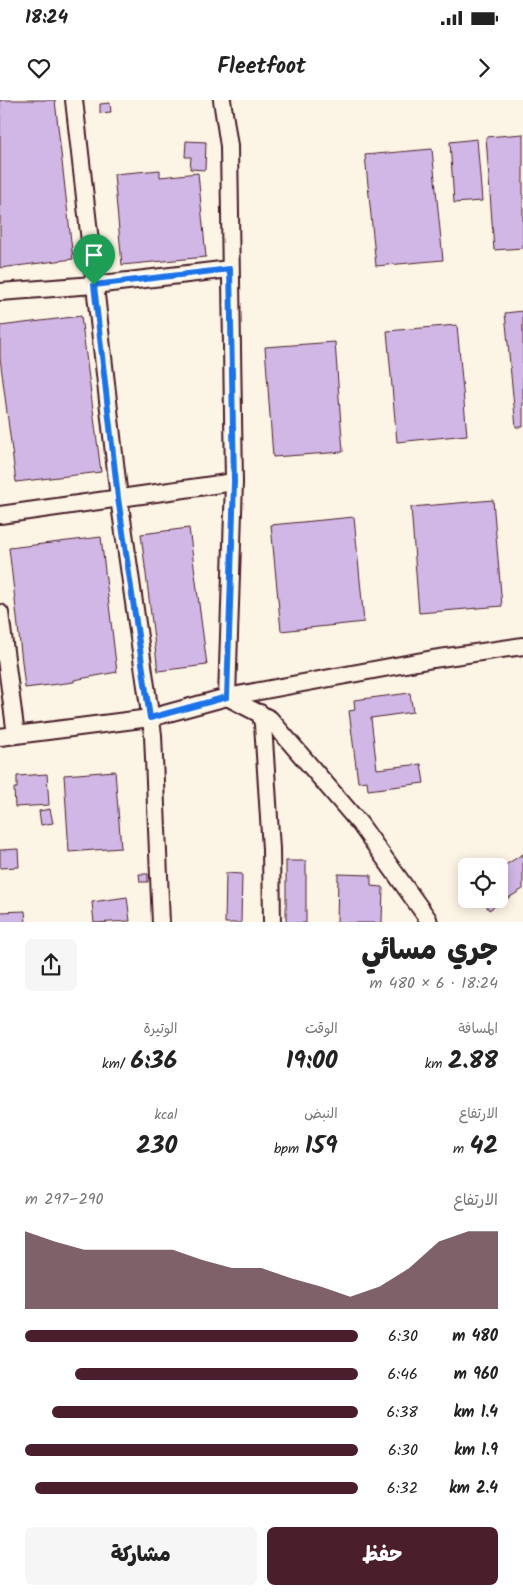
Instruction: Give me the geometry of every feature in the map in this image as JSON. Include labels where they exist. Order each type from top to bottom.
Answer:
[{"type":"lane","points":[[74,100],[118,498],[153,735],[161,922]]},
{"type":"lane","points":[[222,100],[229,146],[234,482],[227,697]]},
{"type":"lane","points":[[0,292],[94,285],[230,269]]},
{"type":"lane","points":[[0,515],[234,482]]},
{"type":"lane","points":[[0,613],[8,736],[150,718],[227,697],[433,659],[523,646]]},
{"type":"lane","points":[[227,697],[270,719],[360,824],[429,922]]},
{"type":"lane","points":[[260,713],[263,724],[271,849],[272,922]]},
{"type":"building","points":[[0,100],[55,100],[73,259],[0,268]]},
{"type":"building","points":[[110,103],[111,112],[100,113],[100,104]]},
{"type":"building","points":[[523,134],[523,248],[494,250],[486,137]]},
{"type":"building","points":[[477,139],[482,201],[454,203],[450,142]]},
{"type":"building","points":[[186,141],[206,142],[205,170],[190,169],[191,157],[185,157]]},
{"type":"building","points":[[432,149],[443,260],[376,266],[365,155]]},
{"type":"building","points":[[160,170],[160,177],[198,173],[206,257],[122,265],[114,174]]},
{"type":"building","points":[[523,311],[523,427],[516,427],[505,313]]},
{"type":"building","points":[[81,316],[101,472],[16,482],[0,358],[0,326]]},
{"type":"building","points":[[457,325],[467,435],[397,442],[387,331]]},
{"type":"building","points":[[335,342],[343,452],[273,457],[265,347]]},
{"type":"building","points":[[493,500],[502,606],[419,613],[411,507]]},
{"type":"building","points":[[354,517],[364,622],[281,631],[271,525]]},
{"type":"building","points":[[189,528],[207,665],[158,671],[141,534]]},
{"type":"building","points":[[101,537],[117,672],[74,680],[74,682],[25,688],[9,548]]},
{"type":"building","points":[[410,693],[413,712],[371,718],[377,769],[421,764],[424,783],[368,790],[367,781],[358,782],[349,711],[355,710],[354,700]]},
{"type":"building","points":[[115,771],[121,848],[69,852],[64,775]]},
{"type":"building","points":[[47,774],[49,805],[15,807],[14,788],[17,788],[17,776]]},
{"type":"building","points":[[50,809],[53,823],[41,825],[39,811]]},
{"type":"building","points":[[18,849],[19,867],[0,868],[0,850]]},
{"type":"building","points":[[523,854],[523,889],[508,898],[508,863]]},
{"type":"building","points":[[286,861],[306,861],[306,922],[286,922]]},
{"type":"building","points":[[226,873],[242,874],[241,922],[225,922]]},
{"type":"building","points":[[139,874],[148,874],[148,882],[140,882]]},
{"type":"building","points":[[338,874],[371,875],[371,886],[383,887],[382,922],[337,922]]},
{"type":"building","points":[[127,897],[130,921],[94,922],[92,902]]},
{"type":"building","points":[[25,911],[26,922],[0,922],[0,912]]},
{"type":"route","points":[[230,269],[234,482],[227,697],[150,718],[118,498],[94,285],[230,269]]}]
